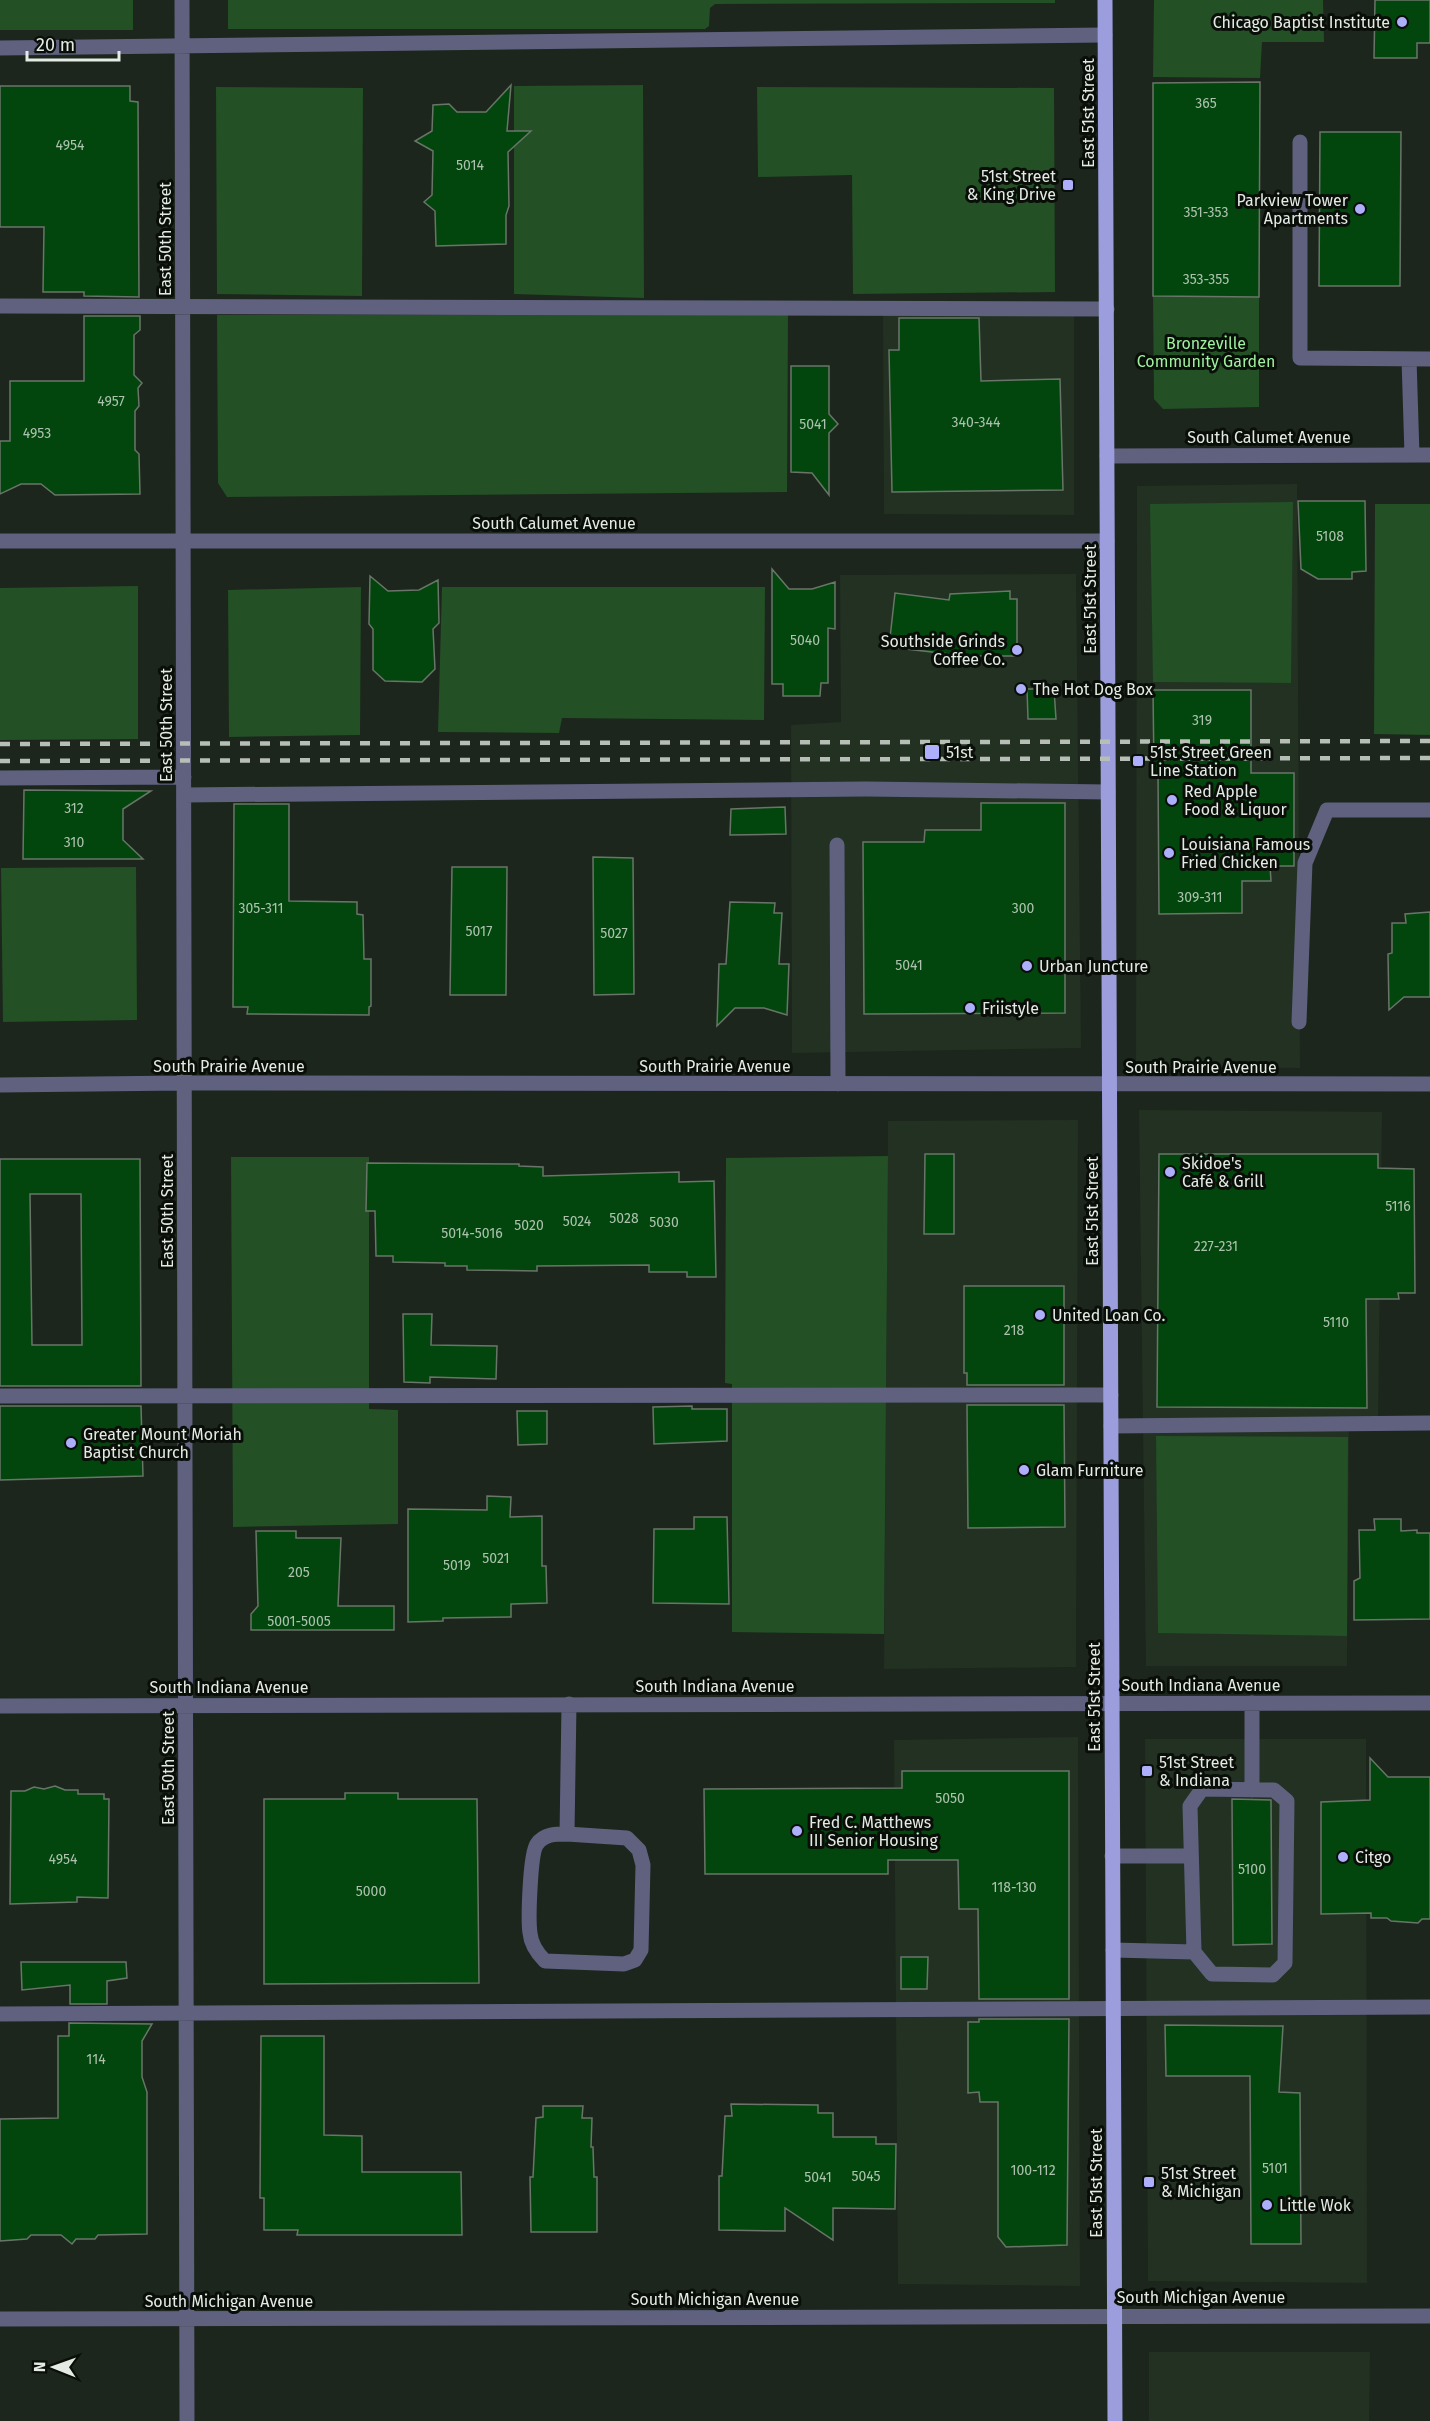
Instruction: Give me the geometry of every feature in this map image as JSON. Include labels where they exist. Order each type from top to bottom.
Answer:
[{"type":"main road","name":"East 51st Street","points":[[1105,0],[1115,2421]]},
{"type":"street","name":"East 50th Street","points":[[182,0],[187,2421]]},
{"type":"street","points":[[0,48],[1105,35]]},
{"type":"street","points":[[1300,141],[1300,358],[1430,359]]},
{"type":"street","points":[[0,306],[1107,309]]},
{"type":"street","points":[[1409,359],[1412,455]]},
{"type":"street","name":"South Calumet Avenue","points":[[1107,456],[1430,455]]},
{"type":"street","name":"South Calumet Avenue","points":[[0,541],[1107,541]]},
{"type":"street","points":[[0,778],[184,777]]},
{"type":"street","points":[[184,795],[866,789],[1108,792]]},
{"type":"street","points":[[1299,1022],[1305,863],[1327,810],[1430,810]]},
{"type":"street","points":[[837,845],[838,1084]]},
{"type":"street","name":"South Prairie Avenue","points":[[0,1085],[184,1083],[1430,1084]]},
{"type":"street","points":[[0,1396],[1111,1395]]},
{"type":"street","points":[[1111,1426],[1430,1423]]},
{"type":"street","points":[[1252,1703],[1252,1790]]},
{"type":"street","name":"South Indiana Avenue","points":[[0,1706],[1430,1703]]},
{"type":"street","points":[[567,1834],[569,1704]]},
{"type":"street","points":[[1202,1789],[1252,1790],[1274,1790],[1287,1801],[1285,1963],[1273,1975],[1212,1974],[1194,1952],[1190,1806],[1202,1789]]},
{"type":"street","points":[[549,1834],[567,1834],[627,1838],[639,1850],[643,1865],[641,1950],[635,1960],[624,1964],[545,1962],[536,1952],[530,1933],[532,1857],[536,1844],[549,1834]]},
{"type":"street","points":[[1112,1856],[1191,1856]]},
{"type":"street","points":[[1113,1950],[1194,1952]]},
{"type":"street","points":[[0,2014],[1430,2007]]},
{"type":"street","name":"South Michigan Avenue","points":[[0,2319],[1430,2316]]},
{"type":"shaded area","points":[[883,308],[1074,309],[1074,515],[884,514]]},
{"type":"shaded area","points":[[1297,484],[1300,1068],[1136,1067],[1137,486]]},
{"type":"shaded area","points":[[1076,574],[1081,1048],[792,1053],[791,725],[841,722],[840,575]]},
{"type":"shaded area","points":[[1139,1110],[1382,1112],[1378,1424],[1349,1424],[1347,1666],[1146,1666]]},
{"type":"shaded area","points":[[1078,1120],[1076,1667],[884,1669],[888,1121]]},
{"type":"shaded area","points":[[1078,1737],[1080,2286],[898,2284],[894,1740]]},
{"type":"shaded area","points":[[1145,1739],[1366,1739],[1367,2283],[1148,2281]]},
{"type":"shaded area","points":[[1149,2352],[1370,2352],[1369,2421],[1149,2421]]},
{"type":"green space","points":[[0,0],[133,0],[133,30],[0,30]]},
{"type":"green space","points":[[228,0],[1055,0],[1055,3],[715,4],[710,8],[709,26],[705,29],[228,29]]},
{"type":"green space","points":[[1154,0],[1323,0],[1324,42],[1262,42],[1260,78],[1153,77]]},
{"type":"green space","points":[[643,85],[644,298],[514,294],[514,86]]},
{"type":"green space","points":[[216,87],[363,88],[362,296],[217,294]]},
{"type":"green space","points":[[757,87],[1054,88],[1055,292],[853,294],[852,175],[758,177]]},
{"type":"green space","name":"Bronzeville Community Garden","points":[[1153,296],[1259,297],[1259,407],[1163,409],[1154,399]]},
{"type":"green space","points":[[788,314],[787,492],[227,497],[218,483],[217,315]]},
{"type":"green space","points":[[1293,502],[1291,683],[1153,682],[1150,504]]},
{"type":"green space","points":[[1375,504],[1430,504],[1430,735],[1374,734]]},
{"type":"green space","points":[[138,586],[138,739],[0,740],[0,588]]},
{"type":"green space","points":[[361,587],[360,735],[229,737],[228,590]]},
{"type":"green space","points":[[442,587],[765,587],[764,720],[562,718],[559,733],[438,732]]},
{"type":"green space","points":[[136,867],[137,1020],[3,1022],[1,868]]},
{"type":"green space","points":[[888,1156],[884,1634],[732,1632],[732,1384],[725,1383],[726,1158]]},
{"type":"green space","points":[[231,1157],[369,1157],[369,1409],[398,1410],[398,1524],[233,1527]]},
{"type":"green space","points":[[1156,1436],[1348,1437],[1347,1636],[1158,1633]]},
{"type":"building","name":"Chicago Baptist Institute","points":[[1375,0],[1430,0],[1430,43],[1417,43],[1417,58],[1374,58]]},
{"type":"building","points":[[1260,82],[1259,297],[1153,296],[1153,83]]},
{"type":"building","points":[[511,85],[507,131],[531,131],[508,152],[509,206],[506,215],[506,244],[436,246],[435,211],[424,202],[432,195],[433,151],[415,141],[432,131],[433,105],[449,104],[457,112],[486,112]]},
{"type":"building","points":[[0,86],[130,86],[130,101],[138,102],[139,297],[84,296],[84,292],[43,292],[44,227],[0,227]]},
{"type":"building","name":"Parkview Tower Apartments","points":[[1320,132],[1401,132],[1400,286],[1319,286]]},
{"type":"building","points":[[84,316],[140,316],[140,330],[134,335],[134,375],[142,383],[138,388],[139,406],[135,411],[135,450],[139,454],[140,494],[55,495],[41,484],[21,484],[0,494],[0,441],[10,441],[10,381],[84,381]]},
{"type":"building","points":[[899,318],[979,318],[981,381],[1060,379],[1063,490],[892,492],[889,350],[899,350]]},
{"type":"building","points":[[791,366],[829,366],[829,414],[838,424],[829,433],[829,495],[812,473],[791,472]]},
{"type":"building","points":[[1298,501],[1365,501],[1366,571],[1352,572],[1352,579],[1318,579],[1301,569]]},
{"type":"building","points":[[772,569],[789,589],[812,589],[835,582],[835,629],[828,628],[828,683],[821,683],[820,696],[783,696],[783,684],[772,684]]},
{"type":"building","points":[[370,576],[388,591],[419,590],[438,580],[439,623],[433,629],[435,669],[422,682],[385,681],[373,670],[373,629],[369,624]]},
{"type":"building","points":[[1010,591],[1010,599],[1017,599],[1017,656],[949,656],[949,654],[889,647],[895,593],[949,600],[950,594]]},
{"type":"building","points":[[1027,689],[1054,689],[1056,719],[1028,719]]},
{"type":"building","points":[[1153,690],[1251,690],[1251,773],[1294,773],[1294,866],[1270,866],[1271,881],[1242,881],[1242,913],[1159,914],[1158,772],[1154,772]]},
{"type":"building","points":[[24,790],[151,791],[123,809],[123,840],[143,859],[23,859]]},
{"type":"building","points":[[981,803],[1065,803],[1065,1013],[864,1014],[863,842],[924,842],[925,830],[981,830]]},
{"type":"building","points":[[234,804],[289,804],[289,901],[357,902],[357,914],[363,915],[364,959],[371,959],[369,1015],[247,1014],[248,1007],[233,1007]]},
{"type":"building","points":[[785,807],[786,834],[730,835],[731,809]]},
{"type":"building","points":[[593,857],[633,858],[634,994],[594,995]]},
{"type":"building","points":[[452,867],[507,867],[506,995],[450,995]]},
{"type":"building","points":[[730,902],[775,903],[774,913],[782,913],[779,964],[789,964],[787,1015],[764,1008],[735,1008],[717,1026],[719,964],[726,964]]},
{"type":"building","points":[[1430,912],[1430,997],[1404,997],[1389,1010],[1388,954],[1392,953],[1392,923],[1406,923],[1405,914]]},
{"type":"building","points":[[925,1154],[954,1154],[954,1234],[924,1234]]},
{"type":"building","points":[[1159,1154],[1378,1154],[1378,1168],[1414,1169],[1415,1293],[1398,1293],[1399,1299],[1366,1299],[1367,1408],[1157,1407]]},
{"type":"building","points":[[0,1159],[140,1159],[141,1386],[0,1386]],"holes":[[[30,1194],[81,1194],[82,1345],[32,1345]]]},
{"type":"building","points":[[367,1163],[519,1164],[519,1166],[543,1167],[543,1176],[679,1172],[679,1182],[714,1181],[716,1277],[687,1277],[687,1272],[649,1272],[649,1265],[537,1266],[537,1271],[467,1270],[467,1266],[445,1266],[445,1263],[393,1262],[393,1256],[376,1256],[375,1211],[366,1211]]},
{"type":"building","points":[[964,1286],[1064,1286],[1064,1385],[967,1385],[967,1373],[964,1373]]},
{"type":"building","points":[[403,1314],[432,1314],[431,1345],[497,1346],[496,1379],[430,1377],[430,1383],[404,1382]]},
{"type":"building","points":[[967,1405],[1064,1405],[1065,1527],[968,1528]]},
{"type":"building","name":"Greater Mount Moriah Baptist Church","points":[[0,1406],[141,1406],[143,1476],[0,1480]]},
{"type":"building","points":[[692,1406],[692,1409],[727,1409],[727,1441],[654,1444],[653,1407]]},
{"type":"building","points":[[517,1411],[547,1411],[547,1444],[518,1445]]},
{"type":"building","points":[[487,1496],[511,1497],[510,1517],[542,1516],[542,1566],[546,1566],[547,1603],[511,1604],[511,1617],[443,1618],[443,1621],[408,1622],[408,1509],[487,1510]]},
{"type":"building","points":[[694,1517],[727,1517],[729,1604],[653,1603],[654,1529],[694,1529]]},
{"type":"building","points":[[1374,1519],[1401,1519],[1401,1531],[1417,1530],[1417,1533],[1430,1533],[1430,1619],[1354,1620],[1354,1581],[1360,1578],[1359,1530],[1375,1530]]},
{"type":"building","points":[[256,1531],[296,1531],[296,1538],[341,1538],[338,1606],[394,1606],[394,1630],[251,1630],[251,1614],[258,1606]]},
{"type":"building","points":[[1370,1758],[1388,1777],[1430,1777],[1430,1919],[1422,1919],[1418,1923],[1371,1918],[1371,1913],[1321,1914],[1321,1802],[1370,1800]]},
{"type":"building","points":[[902,1771],[1069,1771],[1069,1999],[979,1999],[978,1909],[959,1909],[958,1860],[888,1860],[888,1874],[705,1874],[704,1789],[902,1788]]},
{"type":"building","points":[[55,1786],[65,1790],[78,1790],[78,1794],[104,1794],[104,1799],[109,1799],[108,1898],[77,1897],[77,1902],[10,1904],[11,1791]]},
{"type":"building","points":[[345,1793],[398,1793],[398,1799],[477,1799],[479,1983],[264,1984],[264,1799],[345,1799]]},
{"type":"building","points":[[1232,1799],[1271,1800],[1272,1944],[1233,1945]]},
{"type":"building","points":[[901,1957],[928,1957],[927,1989],[901,1989]]},
{"type":"building","points":[[21,1962],[126,1962],[127,1978],[107,1981],[107,2004],[70,2004],[70,1985],[22,1990]]},
{"type":"building","points":[[979,2019],[1069,2019],[1067,2245],[1006,2247],[998,2237],[998,2102],[980,2102],[979,2092],[968,2093],[968,2022],[979,2022]]},
{"type":"building","points":[[69,2023],[152,2024],[142,2041],[142,2077],[147,2092],[147,2234],[98,2235],[95,2239],[76,2239],[72,2244],[61,2235],[31,2235],[27,2239],[0,2241],[0,2119],[58,2118],[58,2036],[69,2036]]},
{"type":"building","points":[[1165,2025],[1283,2026],[1279,2092],[1300,2093],[1301,2244],[1251,2244],[1250,2076],[1166,2076]]},
{"type":"building","points":[[261,2036],[324,2036],[324,2135],[362,2136],[362,2172],[461,2172],[462,2235],[297,2235],[298,2230],[264,2230],[264,2198],[260,2198]]},
{"type":"building","points":[[731,2104],[818,2105],[818,2113],[833,2113],[833,2137],[876,2137],[876,2144],[896,2144],[895,2209],[833,2208],[833,2240],[785,2208],[785,2231],[719,2230],[719,2176],[722,2176],[725,2116],[732,2116]]},
{"type":"building","points":[[543,2106],[583,2106],[582,2118],[592,2118],[591,2147],[593,2147],[594,2177],[597,2177],[597,2232],[531,2232],[530,2177],[533,2177],[536,2118],[543,2117]]},
{"type":"railway","points":[[0,744],[1430,741]]},
{"type":"railway","points":[[0,761],[1430,758]]},
{"type":"place","name":"Chicago Baptist Institute","points":[[1402,22]]},
{"type":"place","name":"51st Street & King Drive","points":[[1068,185]]},
{"type":"place","name":"Parkview Tower Apartments","points":[[1360,209]]},
{"type":"place","name":"Southside Grinds Coffee Co.","points":[[1017,650]]},
{"type":"place","name":"The Hot Dog Box","points":[[1021,689]]},
{"type":"place","name":"51st","points":[[932,752]]},
{"type":"place","name":"51st Street Green Line Station","points":[[1138,761]]},
{"type":"place","name":"Red Apple Food & Liquor","points":[[1172,800]]},
{"type":"place","name":"Louisiana Famous Fried Chicken","points":[[1169,853]]},
{"type":"place","name":"Urban Juncture","points":[[1027,966]]},
{"type":"place","name":"Friistyle","points":[[970,1008]]},
{"type":"place","name":"Skidoe's Café & Grill","points":[[1170,1172]]},
{"type":"place","name":"United Loan Co.","points":[[1040,1315]]},
{"type":"place","name":"Greater Mount Moriah Baptist Church","points":[[71,1443]]},
{"type":"place","name":"Glam Furniture","points":[[1024,1470]]},
{"type":"place","name":"51st Street & Indiana","points":[[1147,1771]]},
{"type":"place","name":"Fred C. Matthews III Senior Housing","points":[[797,1831]]},
{"type":"place","name":"Citgo","points":[[1343,1857]]},
{"type":"place","name":"51st Street & Michigan","points":[[1149,2182]]},
{"type":"place","name":"Little Wok","points":[[1267,2205]]}]
